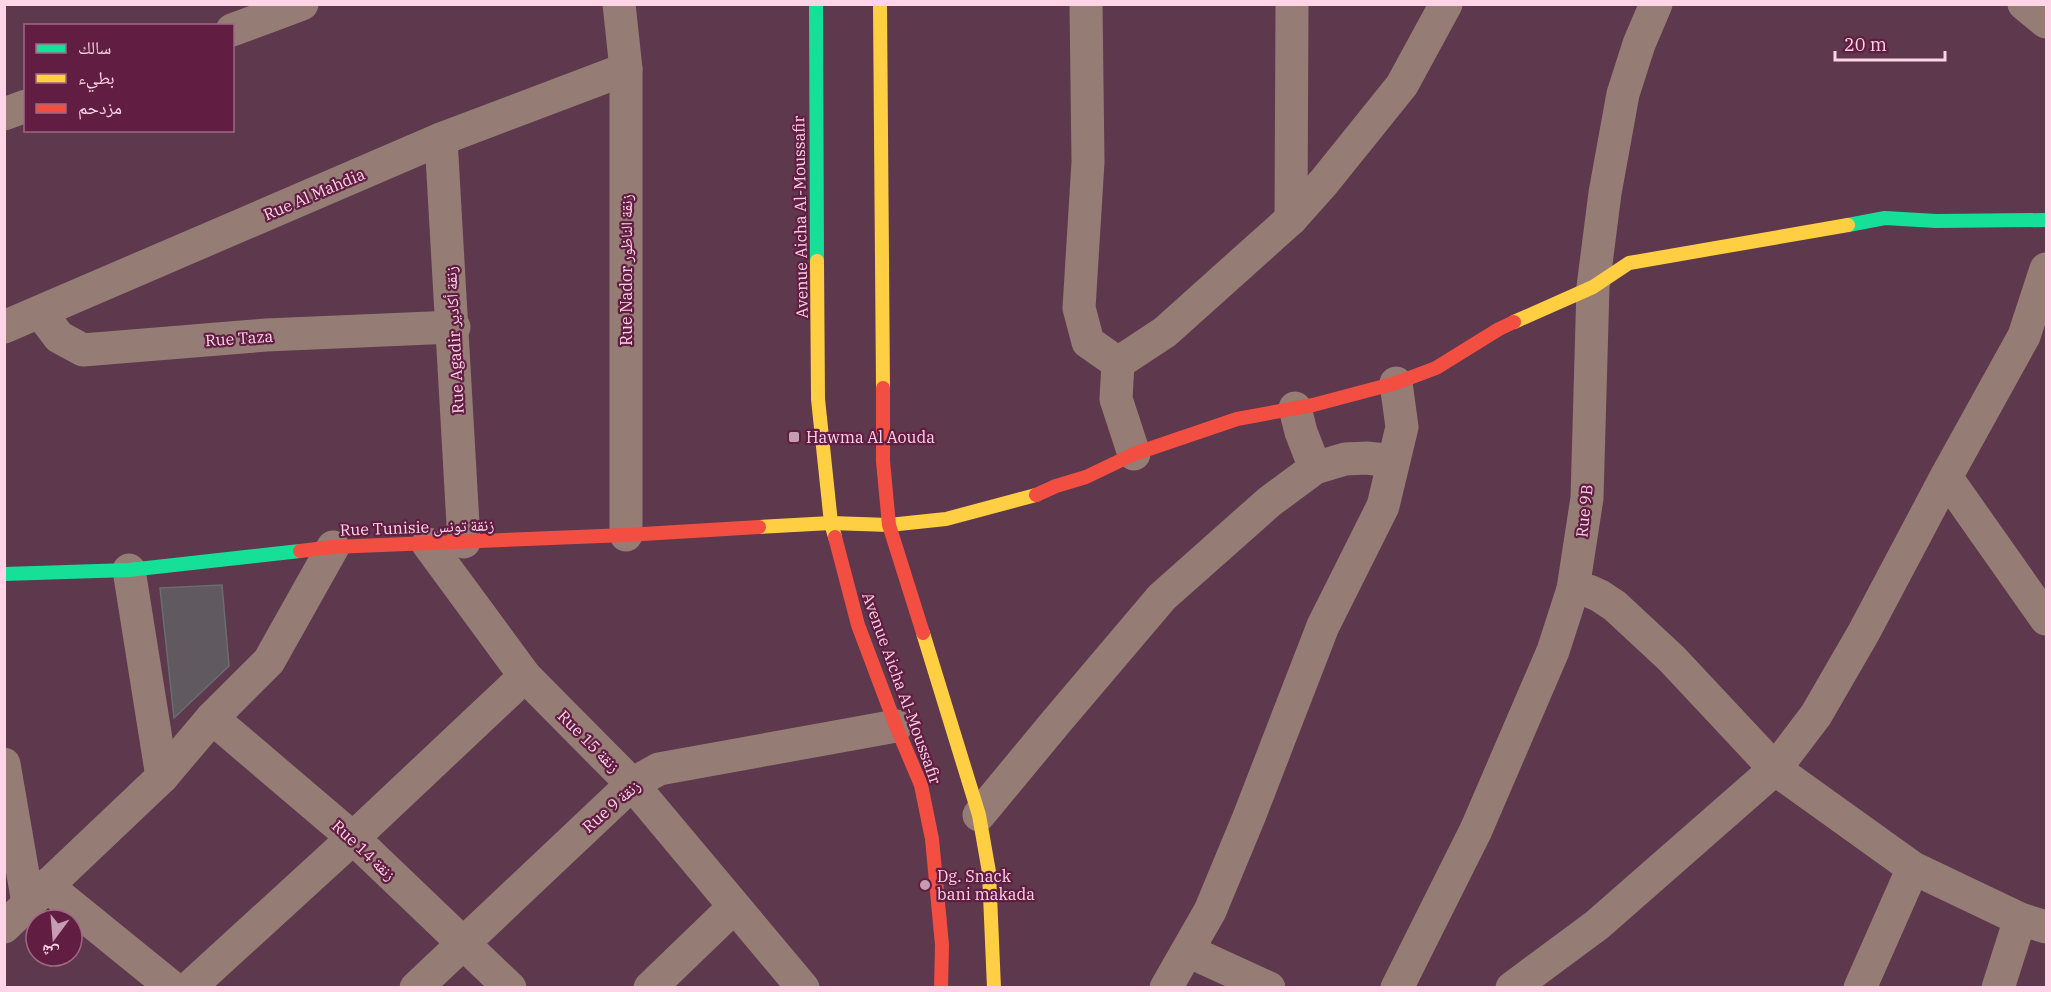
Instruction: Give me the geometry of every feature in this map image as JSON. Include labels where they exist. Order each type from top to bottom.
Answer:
[{"type":"street","points":[[234,29],[302,4]]},
{"type":"street","name":"Rue Nador زنقة الناظور","points":[[619,4],[626,69],[626,535]]},
{"type":"street","name":"Avenue Aicha Al-Moussafir","points":[[816,4],[818,399],[831,523],[858,625],[921,785],[932,838],[942,945],[941,987]]},
{"type":"street","name":"Avenue Aicha Al-Moussafir","points":[[880,4],[883,461],[889,525],[979,815],[989,872],[994,987]]},
{"type":"street","points":[[1086,4],[1088,162],[1079,308],[1088,342],[1118,363]]},
{"type":"street","points":[[1291,219],[1292,4]]},
{"type":"street","points":[[1118,363],[1166,332],[1291,219],[1324,182],[1402,85],[1446,4]]},
{"type":"street","name":"Rue 9B","points":[[1397,987],[1476,830],[1553,651],[1573,590],[1587,498],[1593,287],[1605,194],[1623,94],[1639,44],[1656,4]]},
{"type":"street","name":"Rue Al Mahdia","points":[[4,327],[441,139],[626,69]]},
{"type":"street","points":[[4,114],[24,107]]},
{"type":"street","name":"Rue Agadir زنقة أكادير","points":[[441,139],[454,327],[464,542]]},
{"type":"street","name":"Rue Tunisie زنقة تونس","points":[[4,574],[129,570],[333,547],[626,535],[831,523],[889,525],[946,519],[1029,498],[1056,486],[1086,477],[1134,454],[1237,419],[1295,408],[1396,383],[1436,368],[1499,329],[1593,287],[1629,263],[1885,218],[1936,221],[2046,220]]},
{"type":"street","points":[[1512,987],[1597,925],[1775,770],[1822,704],[1864,632],[2024,336],[2046,269]]},
{"type":"street","name":"Rue Taza","points":[[40,312],[59,337],[83,350],[266,335],[454,327]]},
{"type":"street","points":[[1118,363],[1116,399],[1134,454]]},
{"type":"street","points":[[1166,987],[1210,911],[1323,626],[1383,506],[1402,427],[1396,383]]},
{"type":"street","points":[[1295,408],[1315,468]]},
{"type":"street","points":[[979,815],[1162,597],[1269,502],[1315,468],[1345,459],[1367,458],[1392,461]]},
{"type":"street","points":[[1946,477],[2046,619]]},
{"type":"street","name":"Rue 15 زنقة","points":[[428,544],[525,676],[632,784],[734,908],[803,987]]},
{"type":"street","points":[[4,927],[162,777],[212,718],[269,661],[333,547]]},
{"type":"street","points":[[129,570],[162,777]]},
{"type":"street","points":[[1573,590],[1589,591],[1600,596],[1631,620],[1672,659],[1775,770],[1914,868],[2033,923],[1998,987]]},
{"type":"street","points":[[189,987],[353,838],[525,676]]},
{"type":"street","name":"Rue 14 زنقة","points":[[212,718],[353,838],[510,987]]},
{"type":"street","name":"Rue 9 زنقة","points":[[416,987],[632,784],[659,769],[896,726]]},
{"type":"street","points":[[4,764],[38,894],[173,987]]},
{"type":"street","points":[[1860,987],[1914,868]]},
{"type":"street","points":[[650,987],[734,908]]},
{"type":"street","points":[[1188,951],[1269,987]]},
{"type":"building","points":[[222,585],[229,666],[174,718],[160,588]]},
{"type":"traffic: fast","points":[[816,4],[817,261]]},
{"type":"traffic: fast","points":[[1848,225],[1885,218],[1936,221],[2046,220]]},
{"type":"traffic: fast","points":[[4,574],[129,570],[300,551]]},
{"type":"traffic: slow","points":[[880,4],[883,388]]},
{"type":"traffic: slow","points":[[1514,322],[1593,287],[1629,263],[1848,225]]},
{"type":"traffic: slow","points":[[817,261],[818,399],[831,523],[835,537]]},
{"type":"traffic: slow","points":[[759,527],[831,523],[889,525],[946,519],[1036,495]]},
{"type":"traffic: slow","points":[[923,633],[979,815],[989,872],[994,988]]},
{"type":"traffic: jam","points":[[1036,495],[1086,477],[1134,454],[1237,419],[1313,405],[1396,383],[1436,368],[1514,322]]},
{"type":"traffic: jam","points":[[883,388],[883,461],[889,525],[923,633]]},
{"type":"traffic: jam","points":[[300,551],[333,547],[759,527]]},
{"type":"traffic: jam","points":[[835,537],[858,625],[921,785],[932,839],[942,945],[941,988]]},
{"type":"place","name":"Hawma Al Aouda","points":[[794,437]]},
{"type":"place","name":"Dg. Snack bani makada","points":[[925,885]]}]
